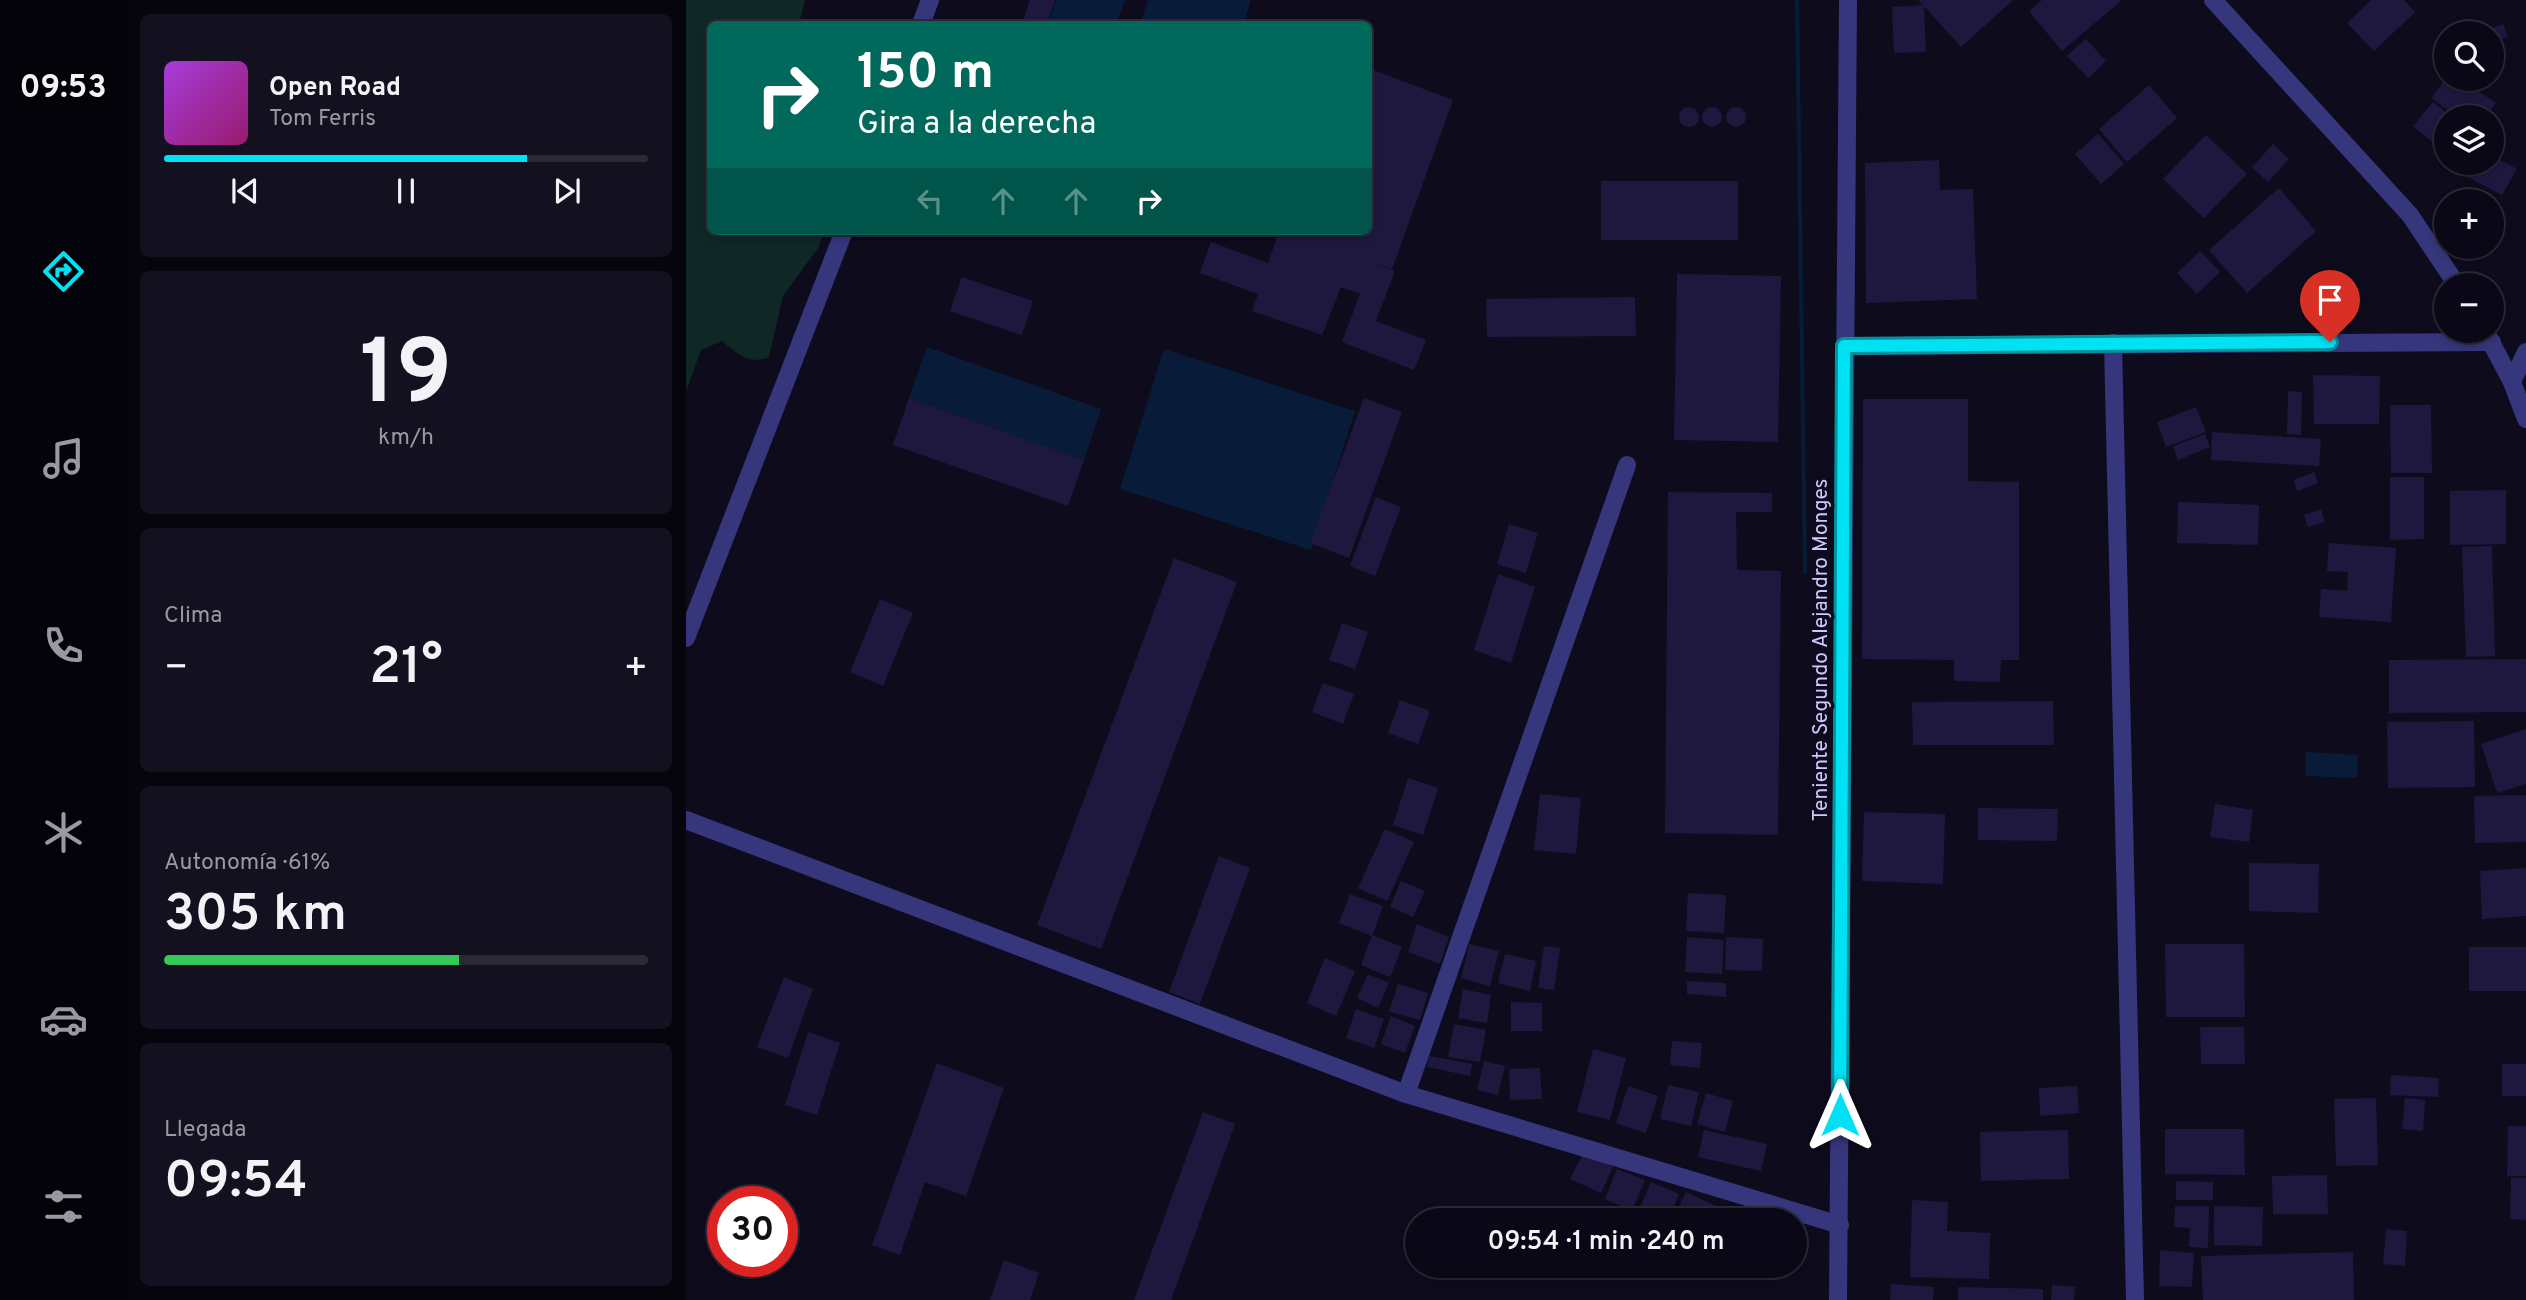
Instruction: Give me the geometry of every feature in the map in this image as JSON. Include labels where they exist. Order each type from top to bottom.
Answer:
[{"type":"street","points":[[922,21],[930,0]]},
{"type":"street","name":"Teniente Segundo Alejandro Monges","points":[[1838,1300],[1848,0]]},
{"type":"street","points":[[2214,0],[2410,215],[2449,273]]},
{"type":"street","points":[[686,638],[842,235]]},
{"type":"street","points":[[1844,346],[2434,338]]},
{"type":"street","points":[[2113,343],[2135,1300]]},
{"type":"street","points":[[2492,343],[2526,418]]},
{"type":"street","points":[[2512,382],[2526,352]]},
{"type":"street","points":[[1406,1094],[1627,465]]},
{"type":"street","points":[[686,821],[1406,1094],[1840,1225]]},
{"type":"green space","points":[[686,0],[805,0],[800,21],[707,21],[707,235],[823,235],[818,248],[783,296],[769,357],[749,359],[722,341],[701,350],[686,391]]},
{"type":"water","points":[[1056,0],[1125,0],[1117,21],[1049,21]]},
{"type":"water","points":[[1148,0],[1251,0],[1244,21],[1141,21]]},
{"type":"water","points":[[1795,0],[1799,0],[1807,573],[1803,573]]},
{"type":"water","points":[[927,347],[1101,409],[1084,460],[909,398]]},
{"type":"water","points":[[1164,349],[1355,411],[1311,550],[1120,489]]},
{"type":"water","points":[[2306,752],[2358,755],[2357,778],[2305,776]]},
{"type":"building","points":[[1030,0],[1055,0],[1048,21],[1023,21]]},
{"type":"building","points":[[1918,0],[2013,0],[1961,47],[1924,6],[1926,52],[1894,53],[1892,7],[1923,5]]},
{"type":"building","points":[[2042,0],[2122,0],[2062,51],[2029,11]]},
{"type":"building","points":[[2371,0],[2404,0],[2415,12],[2374,51],[2347,23]]},
{"type":"building","points":[[2086,39],[2106,61],[2088,78],[2067,56]]},
{"type":"building","points":[[1372,70],[1453,100],[1392,269],[1372,262],[1395,271],[1376,321],[1426,340],[1414,370],[1342,342],[1360,294],[1341,287],[1322,335],[1252,311],[1258,294],[1200,273],[1211,242],[1268,263],[1278,235],[1372,235]]},
{"type":"building","points":[[2149,85],[2177,118],[2127,162],[2099,129]]},
{"type":"building","points":[[2436,91],[2478,91],[2496,103],[2441,105],[2431,98]]},
{"type":"building","points":[[2433,102],[2437,105],[2434,105],[2434,143],[2413,126]]},
{"type":"building","points":[[1689,107],[1696,110],[1699,117],[1696,124],[1689,127],[1682,124],[1679,117],[1682,110]]},
{"type":"building","points":[[1712,107],[1719,110],[1722,117],[1719,124],[1712,127],[1705,124],[1702,117],[1705,110]]},
{"type":"building","points":[[1736,107],[1743,110],[1746,117],[1743,124],[1736,127],[1729,124],[1726,117],[1729,110]]},
{"type":"building","points":[[2098,134],[2124,164],[2101,184],[2075,154]]},
{"type":"building","points":[[2206,135],[2247,174],[2204,218],[2163,179]]},
{"type":"building","points":[[2273,144],[2289,159],[2268,182],[2252,167]]},
{"type":"building","points":[[1939,160],[1940,190],[1973,189],[1977,299],[1866,303],[1865,163]]},
{"type":"building","points":[[2504,162],[2517,169],[2504,192],[2504,189],[2491,189],[2464,175],[2504,175]]},
{"type":"building","points":[[1601,181],[1738,181],[1738,240],[1601,240]]},
{"type":"building","points":[[2279,188],[2316,231],[2247,293],[2209,250]]},
{"type":"building","points":[[2200,251],[2220,272],[2197,294],[2177,273]]},
{"type":"building","points":[[1677,274],[1781,276],[1778,442],[1674,440]]},
{"type":"building","points":[[962,277],[1033,301],[1022,335],[950,311]]},
{"type":"building","points":[[1635,297],[1636,336],[1487,337],[1486,299]]},
{"type":"building","points":[[2313,375],[2380,376],[2379,424],[2314,424]]},
{"type":"building","points":[[2288,391],[2302,392],[2301,435],[2287,434]]},
{"type":"building","points":[[909,398],[1084,460],[1068,506],[893,445]]},
{"type":"building","points":[[1364,398],[1402,412],[1349,558],[1310,543]]},
{"type":"building","points":[[1863,399],[1968,399],[1968,481],[2019,482],[2019,660],[2001,660],[2000,682],[1954,681],[1954,660],[1862,659]]},
{"type":"building","points":[[2390,405],[2431,405],[2432,473],[2391,473]]},
{"type":"building","points":[[2196,407],[2206,432],[2166,447],[2157,422]]},
{"type":"building","points":[[2212,432],[2321,439],[2319,466],[2211,460]]},
{"type":"building","points":[[2205,434],[2210,447],[2178,460],[2173,446]]},
{"type":"building","points":[[2314,472],[2318,483],[2297,491],[2294,480]]},
{"type":"building","points":[[2390,477],[2424,477],[2424,539],[2390,540]]},
{"type":"building","points":[[2506,490],[2506,544],[2450,545],[2450,491]]},
{"type":"building","points":[[1668,492],[1772,493],[1772,512],[1736,512],[1737,570],[1781,571],[1778,835],[1665,833]]},
{"type":"building","points":[[1376,497],[1401,507],[1375,576],[1350,566]]},
{"type":"building","points":[[2178,502],[2259,505],[2258,545],[2177,543]]},
{"type":"building","points":[[2321,509],[2325,522],[2308,527],[2304,515]]},
{"type":"building","points":[[1509,524],[1538,533],[1526,573],[1497,564]]},
{"type":"building","points":[[2329,543],[2396,548],[2391,622],[2319,617],[2321,589],[2347,591],[2348,572],[2327,571]]},
{"type":"building","points":[[2492,546],[2495,656],[2466,657],[2462,547]]},
{"type":"building","points":[[1174,558],[1237,582],[1101,949],[1037,925]]},
{"type":"building","points":[[1498,574],[1535,587],[1511,663],[1474,650]]},
{"type":"building","points":[[880,599],[913,613],[883,686],[850,672]]},
{"type":"building","points":[[1342,623],[1368,632],[1355,669],[1329,660]]},
{"type":"building","points":[[2526,659],[2526,712],[2389,713],[2389,660]]},
{"type":"building","points":[[1323,683],[1354,694],[1343,724],[1312,712]]},
{"type":"building","points":[[1400,700],[1430,711],[1418,744],[1388,733]]},
{"type":"building","points":[[2053,701],[2054,745],[1913,745],[1912,702]]},
{"type":"building","points":[[2474,721],[2475,787],[2388,788],[2387,722]]},
{"type":"building","points":[[2526,729],[2526,784],[2497,793],[2481,744]]},
{"type":"building","points":[[1408,778],[1438,788],[1423,835],[1393,825]]},
{"type":"building","points":[[1540,794],[1581,798],[1576,854],[1534,850]]},
{"type":"building","points":[[2526,795],[2526,842],[2475,843],[2474,796]]},
{"type":"building","points":[[2215,804],[2253,810],[2249,842],[2210,837]]},
{"type":"building","points":[[1978,808],[2058,809],[2057,841],[1978,840]]},
{"type":"building","points":[[1864,812],[1945,814],[1943,884],[1862,881]]},
{"type":"building","points":[[1385,829],[1414,842],[1387,901],[1358,888]]},
{"type":"building","points":[[1219,856],[1250,868],[1200,1004],[1169,992]]},
{"type":"building","points":[[2249,863],[2319,864],[2318,913],[2249,911]]},
{"type":"building","points":[[2526,868],[2526,916],[2482,919],[2480,871]]},
{"type":"building","points":[[1401,881],[1425,891],[1413,917],[1390,907]]},
{"type":"building","points":[[1688,893],[1726,895],[1724,933],[1686,931]]},
{"type":"building","points":[[1350,894],[1383,906],[1372,936],[1339,923]]},
{"type":"building","points":[[1417,924],[1449,937],[1440,964],[1408,952]]},
{"type":"building","points":[[1372,935],[1402,947],[1390,977],[1361,965]]},
{"type":"building","points":[[1687,937],[1724,940],[1722,974],[1685,972]]},
{"type":"building","points":[[1726,937],[1763,939],[1762,971],[1725,970]]},
{"type":"building","points":[[1469,944],[1499,951],[1490,986],[1461,978]]},
{"type":"building","points":[[2165,944],[2244,944],[2245,1017],[2166,1017]]},
{"type":"building","points":[[1544,946],[1560,948],[1554,990],[1538,988]]},
{"type":"building","points":[[2469,947],[2526,947],[2526,991],[2469,991]]},
{"type":"building","points":[[1505,954],[1536,961],[1530,991],[1498,983]]},
{"type":"building","points":[[1325,958],[1355,971],[1336,1016],[1307,1003]]},
{"type":"building","points":[[1368,974],[1389,983],[1378,1008],[1357,998]]},
{"type":"building","points":[[784,977],[813,989],[788,1058],[757,1047]]},
{"type":"building","points":[[1687,981],[1726,983],[1726,997],[1687,994]]},
{"type":"building","points":[[1398,984],[1428,993],[1420,1020],[1389,1012]]},
{"type":"building","points":[[1463,989],[1491,995],[1487,1023],[1458,1018]]},
{"type":"building","points":[[1511,1002],[1542,1003],[1542,1031],[1511,1031]]},
{"type":"building","points":[[1356,1009],[1384,1019],[1374,1048],[1346,1038]]},
{"type":"building","points":[[1391,1016],[1415,1026],[1405,1053],[1381,1044]]},
{"type":"building","points":[[1454,1024],[1486,1030],[1480,1062],[1448,1057]]},
{"type":"building","points":[[2200,1027],[2244,1027],[2245,1064],[2201,1064]]},
{"type":"building","points":[[808,1032],[840,1043],[817,1115],[785,1105]]},
{"type":"building","points":[[1672,1041],[1702,1043],[1700,1068],[1670,1065]]},
{"type":"building","points":[[1593,1049],[1626,1058],[1610,1120],[1577,1112]]},
{"type":"building","points":[[1429,1056],[1472,1064],[1470,1076],[1427,1067]]},
{"type":"building","points":[[1484,1061],[1505,1066],[1498,1095],[1477,1090]]},
{"type":"building","points":[[937,1063],[1004,1088],[966,1196],[925,1182],[900,1255],[872,1245]]},
{"type":"building","points":[[2502,1064],[2526,1064],[2526,1096],[2502,1096]]},
{"type":"building","points":[[1540,1068],[1542,1099],[1510,1100],[1509,1069]]},
{"type":"building","points":[[2391,1075],[2439,1078],[2438,1097],[2390,1095]]},
{"type":"building","points":[[1668,1085],[1699,1092],[1691,1126],[1660,1119]]},
{"type":"building","points":[[1628,1086],[1658,1096],[1646,1133],[1616,1123]]},
{"type":"building","points":[[2077,1086],[2079,1113],[2040,1116],[2039,1088]]},
{"type":"building","points":[[1706,1093],[1733,1101],[1725,1132],[1697,1124]]},
{"type":"building","points":[[2376,1098],[2378,1165],[2336,1166],[2334,1099]]},
{"type":"building","points":[[2405,1098],[2425,1100],[2423,1131],[2402,1129]]},
{"type":"building","points":[[1203,1112],[1235,1124],[1171,1300],[1134,1300]]},
{"type":"building","points":[[2508,1126],[2526,1126],[2526,1176],[2507,1176]]},
{"type":"building","points":[[2165,1129],[2244,1129],[2245,1175],[2165,1174]]},
{"type":"building","points":[[1704,1130],[1767,1144],[1761,1171],[1698,1157]]},
{"type":"building","points":[[2068,1130],[2069,1179],[1981,1181],[1980,1132]]},
{"type":"building","points":[[1584,1152],[1613,1167],[1601,1193],[1570,1179]]},
{"type":"building","points":[[1617,1169],[1645,1180],[1633,1208],[1625,1208],[1605,1199]]},
{"type":"building","points":[[2327,1175],[2328,1214],[2273,1214],[2272,1176]]},
{"type":"building","points":[[2511,1178],[2526,1178],[2526,1220],[2510,1219]]},
{"type":"building","points":[[2176,1181],[2213,1182],[2213,1200],[2176,1200]]},
{"type":"building","points":[[1651,1182],[1679,1194],[1674,1208],[1640,1208]]},
{"type":"building","points":[[1686,1192],[1716,1206],[1715,1208],[1679,1208]]},
{"type":"building","points":[[1912,1200],[1948,1202],[1947,1231],[1990,1233],[1989,1279],[1910,1277]]},
{"type":"building","points":[[2175,1206],[2209,1206],[2208,1248],[2189,1247],[2190,1228],[2174,1227]]},
{"type":"building","points":[[2214,1206],[2263,1207],[2262,1246],[2214,1245]]},
{"type":"building","points":[[2386,1229],[2407,1231],[2405,1266],[2383,1264]]},
{"type":"building","points":[[2160,1250],[2194,1253],[2192,1287],[2159,1286]]},
{"type":"building","points":[[2353,1252],[2354,1300],[2203,1300],[2201,1256]]},
{"type":"building","points":[[1004,1260],[1039,1273],[1030,1300],[990,1300]]},
{"type":"building","points":[[1891,1284],[1934,1287],[1933,1300],[1890,1300]]},
{"type":"building","points":[[2052,1285],[2075,1287],[2074,1300],[2051,1300]]},
{"type":"building","points":[[1958,1287],[2043,1289],[2043,1300],[1958,1300]]},
{"type":"route","points":[[1840,1115],[1844,346],[2330,342]]}]
